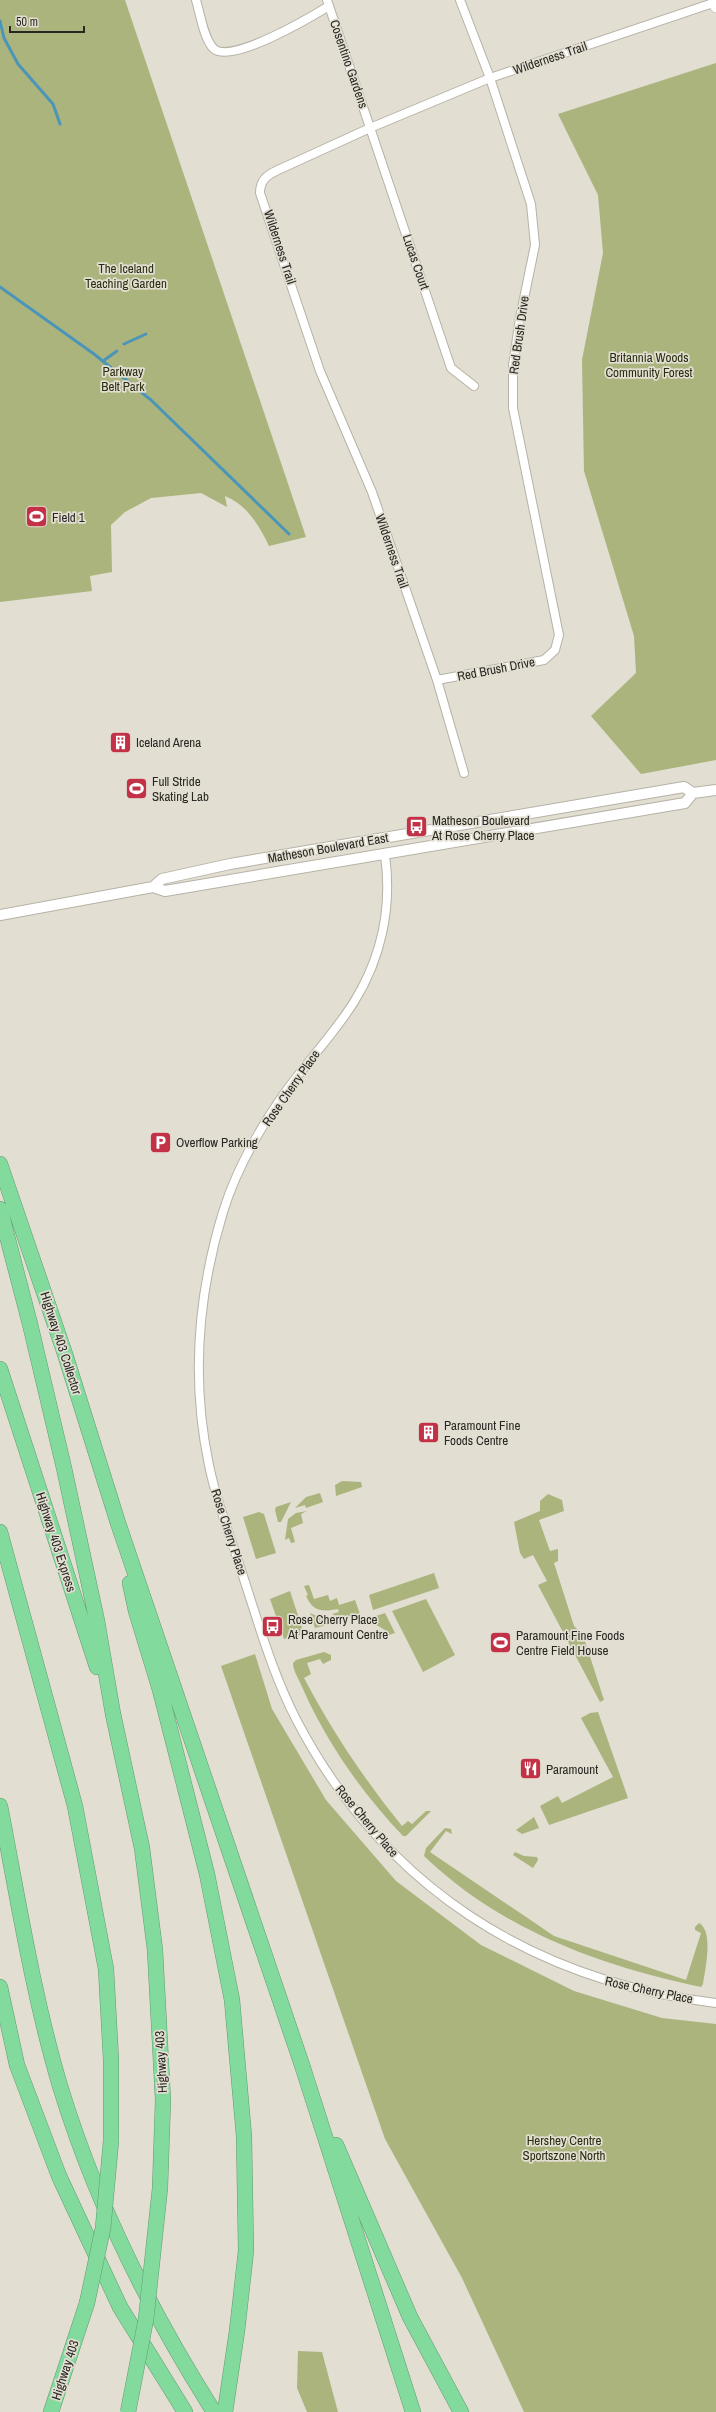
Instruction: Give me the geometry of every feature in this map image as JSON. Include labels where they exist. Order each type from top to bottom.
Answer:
[{"type":"highway","name":"Highway 403 Collector","points":[[0,1164],[65,1354],[118,1523]]},
{"type":"highway","points":[[0,1209],[30,1324],[66,1476],[97,1621],[113,1714]]},
{"type":"highway","name":"Highway 403 Express","points":[[0,1370],[113,1714]]},
{"type":"highway","points":[[118,1523],[302,2065],[413,2412]]},
{"type":"highway","points":[[118,1523],[136,1611],[160,1690],[207,1874],[232,2000],[244,2136],[246,2251],[231,2377],[225,2412]]},
{"type":"highway","name":"Highway 403","points":[[0,1532],[75,1806],[106,1969],[111,2060],[111,2141],[103,2228],[87,2303],[51,2412]]},
{"type":"highway","name":"Highway 403","points":[[113,1714],[142,1848],[155,1950],[163,2100],[160,2188],[146,2318],[128,2412]]},
{"type":"highway","points":[[0,1806],[37,1994],[65,2100],[86,2158],[133,2270],[214,2412]]},
{"type":"highway","points":[[0,1987],[18,2065],[58,2176],[120,2307],[185,2412]]},
{"type":"highway","points":[[302,2065],[410,2317],[461,2412]]},
{"type":"street","points":[[196,0],[209,42],[215,50],[226,52],[246,48],[328,3]]},
{"type":"street","name":"Red Brush Drive","points":[[437,680],[544,660],[555,650],[559,635],[513,408],[513,365],[520,318],[535,245],[531,204],[490,78],[460,0]]},
{"type":"street","name":"Cosentino Gardens","points":[[328,3],[370,128]]},
{"type":"street","name":"Wilderness Trail","points":[[464,773],[454,744],[437,680],[372,492],[320,371],[260,193],[261,184],[267,176],[370,128],[490,78],[715,3]]},
{"type":"street","name":"Lucas Court","points":[[370,128],[451,368],[474,386]]},
{"type":"street","name":"Matheson Boulevard East","points":[[0,915],[153,887],[162,880],[238,863],[684,787],[693,793],[716,790]]},
{"type":"street","name":"Matheson Boulevard East","points":[[153,887],[165,891],[385,855],[685,803],[693,793]]},
{"type":"street","name":"Rose Cherry Place","points":[[385,855],[388,906],[383,931],[368,974],[354,1003],[278,1102],[262,1129],[236,1177],[224,1210],[211,1256],[201,1313],[198,1350],[199,1389],[204,1440],[218,1501],[272,1664],[297,1720],[335,1784],[401,1862],[460,1909],[535,1954],[597,1979],[628,1988],[716,2003]]},
{"type":"green space","name":"Parkway Belt Park","points":[[0,0],[125,0],[306,537],[269,546],[252,516],[240,505],[225,496],[227,507],[201,493],[151,498],[125,512],[111,525],[112,572],[90,576],[92,591],[0,602]]},
{"type":"green space","name":"Britannia Woods Community Forest","points":[[716,63],[716,760],[641,774],[591,716],[636,673],[634,636],[584,471],[582,360],[603,253],[598,195],[558,114]]},
{"type":"green space","points":[[342,1481],[361,1482],[362,1487],[336,1496],[335,1485]]},
{"type":"green space","points":[[320,1493],[323,1502],[306,1508],[305,1505],[295,1508],[306,1497]]},
{"type":"green space","points":[[548,1494],[562,1500],[564,1511],[539,1520],[550,1551],[558,1549],[558,1561],[554,1563],[574,1626],[583,1635],[604,1700],[600,1702],[538,1585],[547,1581],[533,1555],[524,1559],[520,1553],[514,1522],[540,1511],[540,1501]]},
{"type":"green space","points":[[291,1502],[281,1522],[278,1522],[275,1510],[276,1507]]},
{"type":"green space","points":[[307,1511],[301,1514],[303,1523],[291,1528],[295,1542],[291,1543],[289,1538],[285,1540],[288,1519],[296,1513]]},
{"type":"green space","points":[[259,1512],[264,1514],[276,1553],[256,1559],[243,1517]]},
{"type":"green space","points":[[434,1573],[439,1588],[373,1610],[369,1595]]},
{"type":"green space","points":[[309,1585],[314,1599],[328,1595],[330,1601],[337,1598],[339,1605],[355,1600],[360,1614],[340,1618],[332,1614],[339,1612],[338,1609],[319,1610],[315,1608],[306,1596],[308,1595],[304,1586]]},
{"type":"green space","points":[[290,1591],[303,1631],[300,1635],[284,1639],[270,1599]]},
{"type":"green space","points":[[426,1599],[455,1655],[423,1672],[392,1611]]},
{"type":"green space","points":[[310,1613],[330,1622],[331,1624],[315,1628]]},
{"type":"green space","points":[[385,1613],[395,1633],[389,1635],[385,1630],[373,1623],[376,1616]]},
{"type":"green space","points":[[324,1652],[331,1655],[331,1660],[323,1664],[320,1659],[307,1663],[311,1674],[304,1678],[349,1754],[402,1826],[408,1821],[412,1824],[426,1811],[431,1811],[406,1836],[403,1836],[373,1802],[334,1748],[295,1673],[293,1663],[296,1660]]},
{"type":"green space","name":"Hershey Centre Sportszone North","points":[[255,1654],[272,1709],[326,1800],[396,1881],[481,1945],[574,1991],[662,2018],[716,2024],[716,2412],[524,2412],[462,2278],[385,2139],[221,1666]]},
{"type":"green space","points":[[598,1712],[628,1798],[549,1825],[540,1806],[558,1796],[562,1803],[613,1777],[581,1718],[590,1713]]},
{"type":"green space","points":[[534,1817],[539,1828],[522,1834],[516,1830]]},
{"type":"green space","points":[[445,1828],[451,1829],[452,1834],[446,1831],[430,1852],[554,1936],[686,1980],[701,1933],[695,1930],[695,1927],[699,1923],[704,1927],[707,1942],[707,1961],[703,1984],[701,1987],[625,1968],[589,1956],[518,1924],[485,1904],[454,1882],[424,1856],[426,1848]]},
{"type":"green space","points":[[515,1852],[524,1856],[537,1857],[538,1860],[533,1868],[513,1855]]},
{"type":"green space","points":[[298,2351],[322,2352],[338,2412],[307,2412],[297,2388]]},
{"type":"waterway","points":[[0,21],[4,38],[18,64],[53,104],[60,124]]},
{"type":"waterway","points":[[0,287],[94,354],[151,400],[289,534]]},
{"type":"waterway","points":[[124,344],[146,334]]},
{"type":"waterway","points":[[103,361],[117,351]]},
{"type":"place","name":"Field 1","points":[[36,517]]},
{"type":"place","name":"Iceland Arena","points":[[120,742]]},
{"type":"place","name":"Full Stride Skating Lab","points":[[136,788]]},
{"type":"place","name":"Matheson Boulevard At Rose Cherry Place","points":[[416,827]]},
{"type":"place","name":"Overflow Parking","points":[[160,1142]]},
{"type":"place","name":"Paramount Fine Foods Centre","points":[[429,1432]]},
{"type":"place","name":"Rose Cherry Place At Paramount Centre","points":[[273,1626]]},
{"type":"place","name":"Paramount Fine Foods Centre Field House","points":[[501,1642]]},
{"type":"place","name":"Paramount","points":[[531,1769]]},
{"type":"park label","name":"The Iceland Teaching Garden","points":[[126,276]]}]
